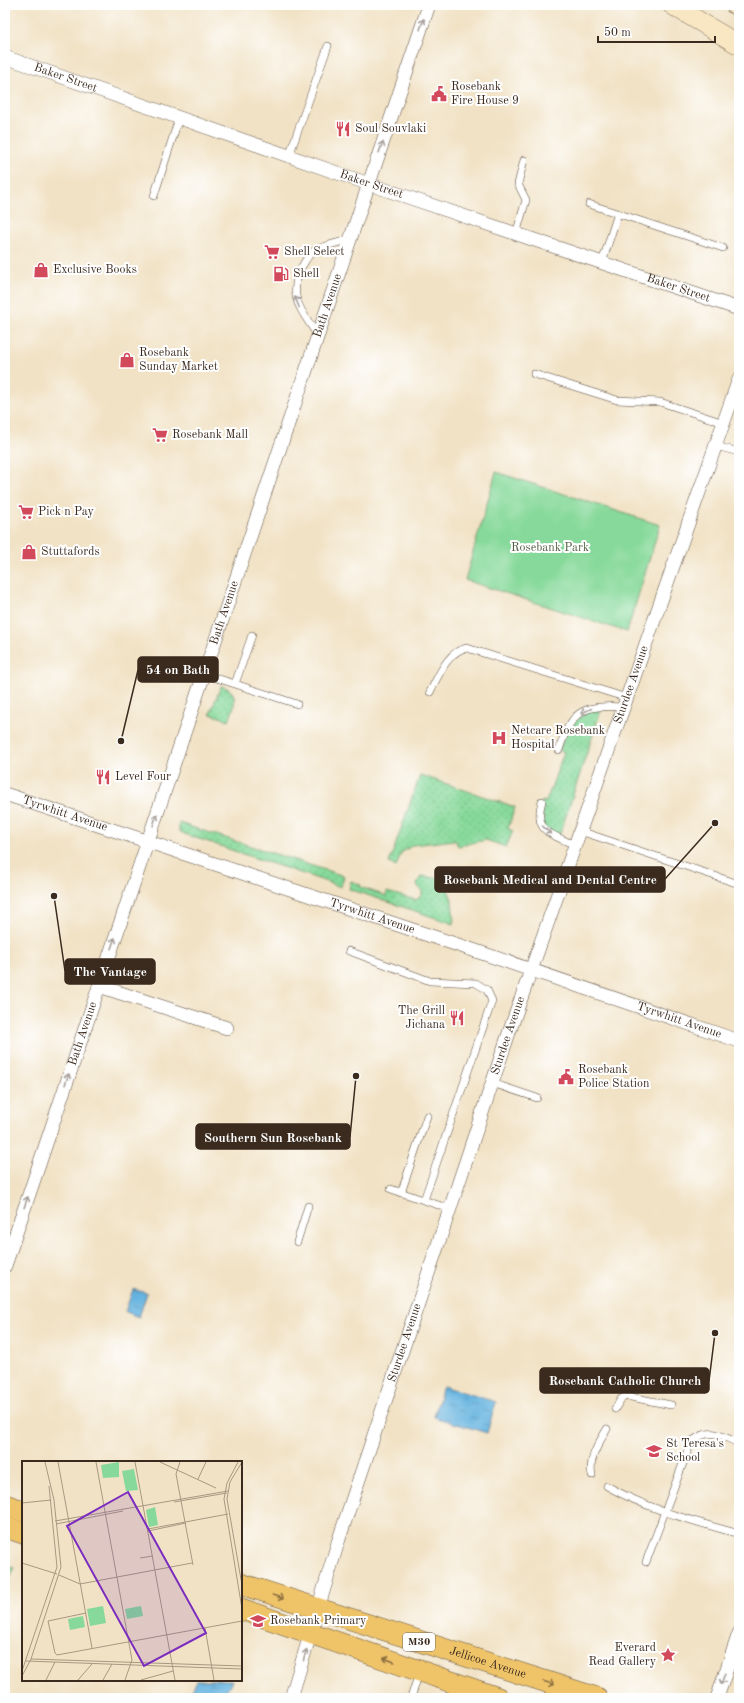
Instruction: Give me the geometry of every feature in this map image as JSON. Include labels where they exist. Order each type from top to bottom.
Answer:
[{"type":"main road","points":[[672,5],[739,45]]},
{"type":"main road","points":[[735,5],[739,7]]},
{"type":"main road","points":[[5,1505],[22,1511]]},
{"type":"main road","points":[[5,1527],[22,1533]]},
{"type":"main road","name":"Jellicoe Avenue","points":[[242,1584],[316,1610],[597,1698]]},
{"type":"main road","name":"M30","points":[[242,1609],[498,1698]]},
{"type":"street","name":"Bath Avenue","points":[[6,1260],[9,1238],[99,986],[429,5]]},
{"type":"street","name":"Baker Street","points":[[5,57],[369,184],[739,309]]},
{"type":"street","name":"Sturdee Avenue","points":[[291,1698],[316,1610],[492,1083],[739,379]]},
{"type":"street","name":"Tyrwhitt Avenue","points":[[5,794],[739,1041]]},
{"type":"street","points":[[99,986],[227,1028]]},
{"type":"street","points":[[717,1698],[739,1633]]},
{"type":"lane","points":[[289,156],[328,46]]},
{"type":"lane","points":[[154,196],[179,118]]},
{"type":"lane","points":[[516,234],[526,200],[518,184],[524,160]]},
{"type":"lane","points":[[589,204],[723,248]]},
{"type":"lane","points":[[602,263],[618,213]]},
{"type":"lane","points":[[318,336],[297,304],[294,294],[297,278],[304,263],[314,251],[350,239]]},
{"type":"lane","points":[[534,374],[617,400],[660,402],[724,422]]},
{"type":"lane","points":[[716,446],[739,452]]},
{"type":"lane","points":[[235,684],[252,635]]},
{"type":"lane","points":[[430,692],[451,657],[457,651],[467,648],[626,703]]},
{"type":"lane","points":[[204,674],[297,704]]},
{"type":"lane","points":[[559,750],[568,728],[578,714],[599,706],[626,703]]},
{"type":"lane","points":[[542,801],[539,812],[539,820],[543,827],[549,833],[575,845]]},
{"type":"lane","points":[[580,831],[739,884]]},
{"type":"lane","points":[[349,952],[430,981],[476,983],[487,990],[492,1001],[424,1200]]},
{"type":"lane","points":[[492,1083],[537,1098]]},
{"type":"lane","points":[[402,1192],[427,1116]]},
{"type":"lane","points":[[391,1189],[450,1208]]},
{"type":"lane","points":[[297,1242],[308,1206]]},
{"type":"lane","points":[[615,1410],[621,1399],[626,1396],[671,1405]]},
{"type":"lane","points":[[592,1475],[590,1468],[593,1455],[606,1429]]},
{"type":"lane","points":[[646,1562],[691,1442],[701,1434],[711,1432],[739,1443]]},
{"type":"lane","points":[[608,1486],[623,1495],[664,1512],[739,1534]]},
{"type":"lane","points":[[411,1698],[420,1671]]},
{"type":"green space","name":"Rosebank Park","points":[[496,472],[660,525],[627,632],[465,580]]},
{"type":"green space","points":[[221,686],[231,691],[233,695],[234,705],[229,720],[210,714]]},
{"type":"green space","points":[[589,709],[601,710],[560,834],[549,833],[543,827],[542,801],[546,802],[564,752],[559,750],[567,728]]},
{"type":"green space","points":[[420,775],[515,807],[508,829],[513,831],[506,847],[486,840],[458,846],[455,840],[413,845],[401,853],[396,867],[389,863]]},
{"type":"green space","points":[[179,823],[344,876],[341,887],[188,835],[179,831]]},
{"type":"green space","points":[[421,876],[435,878],[443,876],[452,900],[454,924],[349,889],[351,881],[361,885],[360,887],[386,896],[387,892],[416,900],[422,895],[422,891],[417,885]]},
{"type":"green space","points":[[5,1565],[14,1568],[5,1594]]},
{"type":"water","points":[[133,1289],[147,1293],[139,1317],[125,1312]]},
{"type":"water","points":[[443,1386],[496,1402],[487,1433],[434,1417]]},
{"type":"water","points":[[197,1681],[232,1681],[223,1698],[189,1698]]},
{"type":"place","name":"Rosebank Fire House 9","points":[[439,94]]},
{"type":"place","name":"Soul Souvlaki","points":[[343,129]]},
{"type":"place","name":"Shell Select","points":[[272,252]]},
{"type":"place","name":"Exclusive Books","points":[[41,270]]},
{"type":"place","name":"Shell","points":[[281,274]]},
{"type":"place","name":"Rosebank Sunday Market","points":[[127,360]]},
{"type":"place","name":"Rosebank Mall","points":[[160,435]]},
{"type":"place","name":"Pick n Pay","points":[[26,512]]},
{"type":"place","name":"Stuttafords","points":[[29,552]]},
{"type":"place","name":"Netcare Rosebank Hospital","points":[[499,738]]},
{"type":"place","name":"54 on Bath","points":[[121,741]]},
{"type":"place","name":"Level Four","points":[[103,777]]},
{"type":"place","name":"Rosebank Medical and Dental Centre","points":[[715,823]]},
{"type":"place","name":"The Vantage","points":[[54,896]]},
{"type":"place","name":"The Grill Jichana","points":[[457,1018]]},
{"type":"place","name":"Southern Sun Rosebank","points":[[356,1076]]},
{"type":"place","name":"Rosebank Police Station","points":[[566,1077]]},
{"type":"place","name":"Rosebank Catholic Church","points":[[715,1333]]},
{"type":"place","name":"St Teresa's School","points":[[654,1451]]},
{"type":"place","name":"Rosebank Primary","points":[[258,1621]]},
{"type":"place","name":"Everard Read Gallery","points":[[668,1655]]}]
